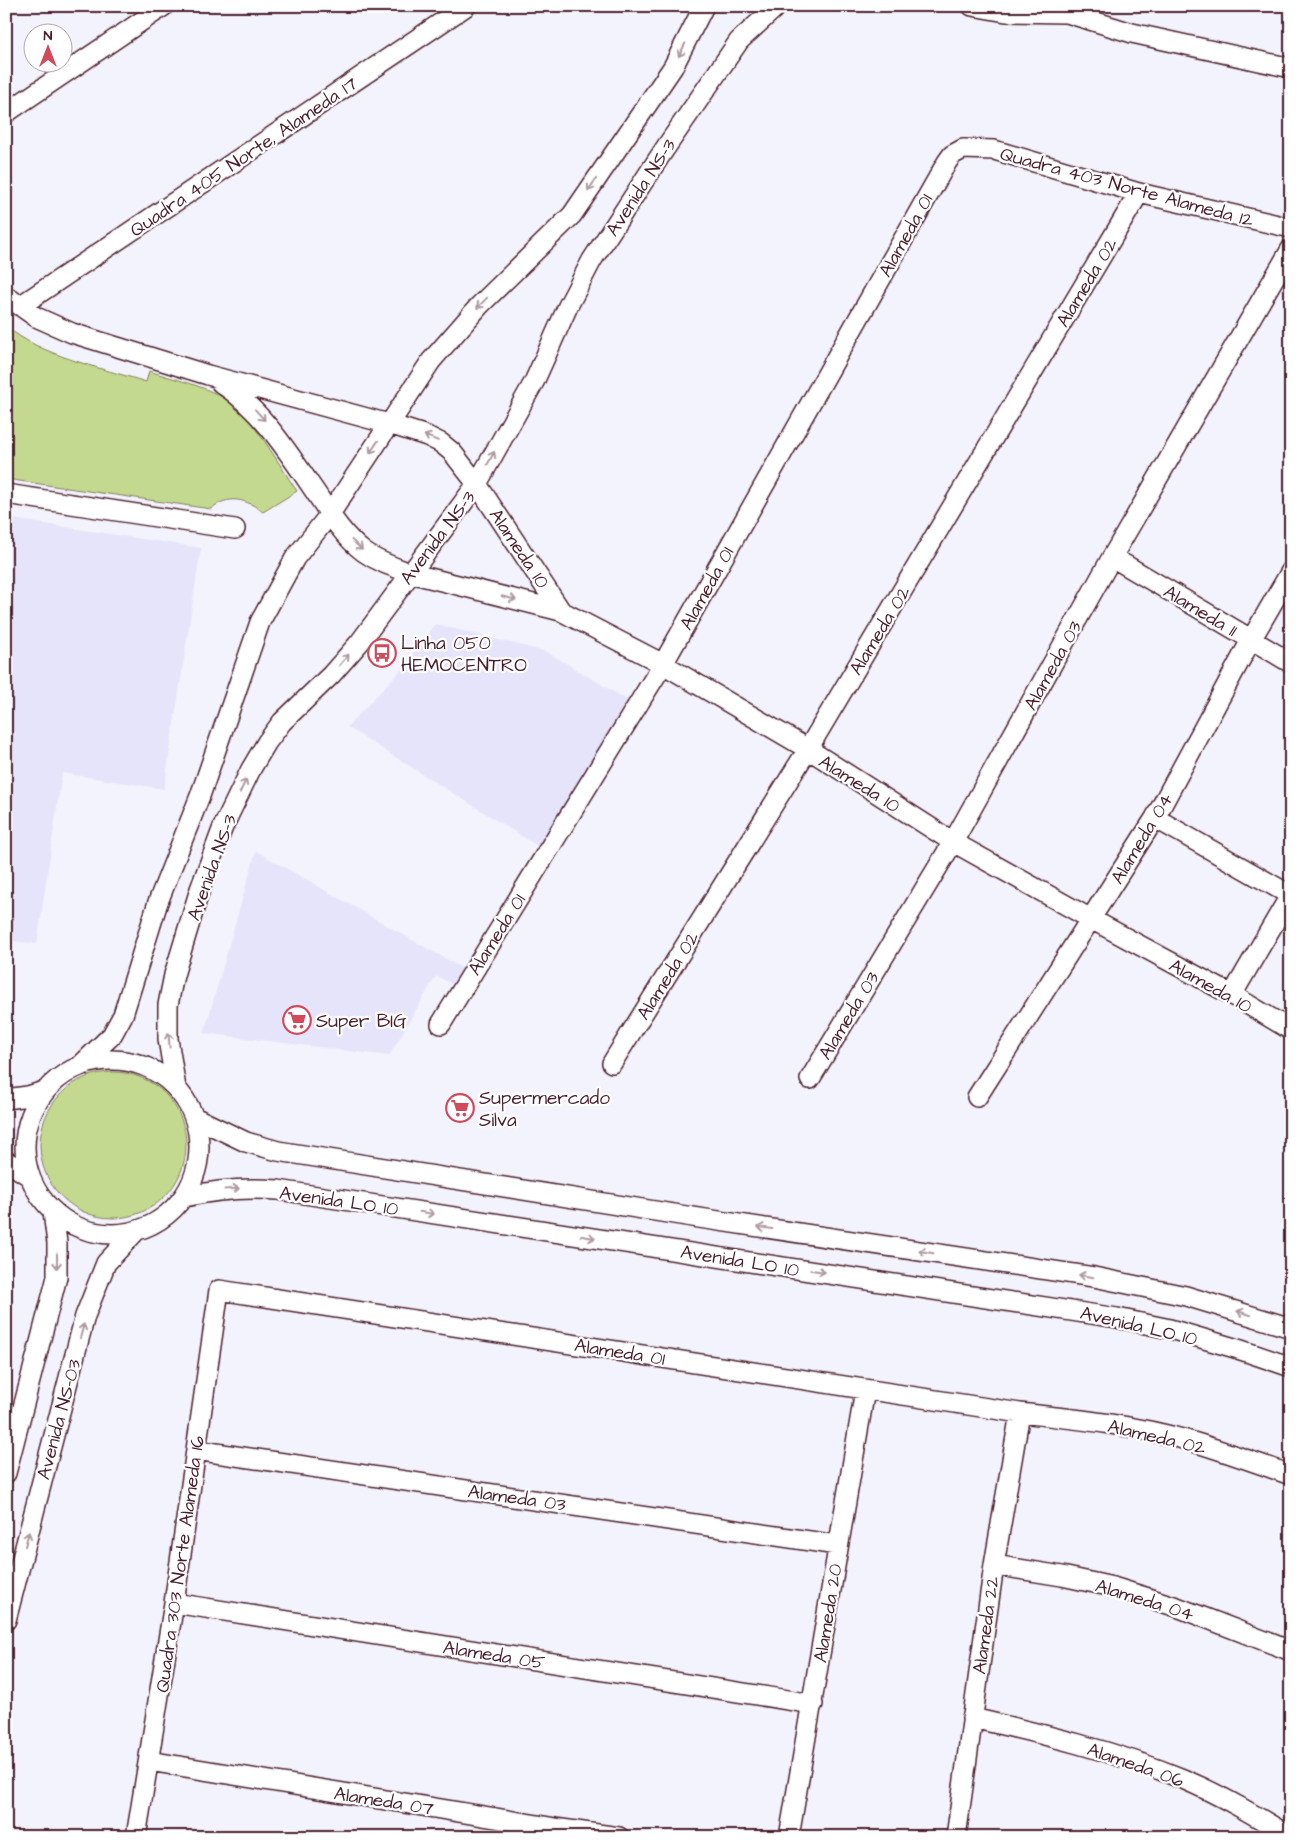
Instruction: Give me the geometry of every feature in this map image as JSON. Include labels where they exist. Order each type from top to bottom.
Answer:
[{"type":"street","points":[[6,113],[164,6]]},
{"type":"street","name":"Quadra 405 Norte, Alameda 17","points":[[13,301],[466,6]]},
{"type":"street","name":"Avenida NS-3","points":[[80,1066],[106,1060],[133,1063],[156,1072],[176,1088],[194,1116],[198,1133],[199,1158],[192,1183],[184,1197],[166,1216],[152,1225],[136,1231],[119,1234],[93,1232],[68,1223],[54,1212],[36,1192],[29,1176],[25,1158],[26,1131],[30,1114],[44,1092],[57,1079],[80,1066],[112,1035],[123,1014],[158,902],[200,796],[260,622],[295,558],[330,514],[431,361],[480,305],[572,215],[673,67],[704,6]]},
{"type":"street","name":"Avenida NS-3","points":[[176,1088],[168,1039],[168,1005],[174,975],[200,889],[223,827],[251,769],[267,742],[282,722],[346,659],[477,484],[534,382],[568,306],[592,260],[664,150],[739,41],[777,6]]},
{"type":"street","points":[[972,6],[1006,12],[1059,10],[1132,33],[1291,68]]},
{"type":"street","name":"Quadra 403 Norte Alameda 12","points":[[963,149],[994,150],[1139,193],[1291,228]]},
{"type":"street","name":"Alameda 01","points":[[441,1024],[663,664],[947,162],[952,155],[963,149]]},
{"type":"street","name":"Alameda 02","points":[[612,1063],[808,749],[1139,193]]},
{"type":"street","name":"Alameda 03","points":[[810,1079],[953,842],[1112,557],[1291,249]]},
{"type":"street","points":[[13,301],[49,324],[72,333],[208,375],[234,392],[257,412],[272,430],[330,514],[351,540],[365,552],[392,567],[410,573],[561,611]]},
{"type":"street","name":"Alameda 10","points":[[208,375],[389,424],[427,436],[441,443],[452,452],[477,484],[561,611],[663,664],[808,749],[953,842],[1232,995],[1291,1030]]},
{"type":"street","points":[[6,494],[235,529]]},
{"type":"street","name":"Alameda 11","points":[[1112,557],[1291,663]]},
{"type":"street","name":"Alameda 04","points":[[977,1098],[1155,818],[1251,640],[1291,571]]},
{"type":"street","points":[[1155,818],[1291,894],[1232,995]]},
{"type":"street","points":[[6,1099],[44,1092]]},
{"type":"street","name":"Avenida LO 10","points":[[194,1116],[246,1142],[278,1151],[699,1218],[1094,1277],[1177,1294],[1291,1328]]},
{"type":"street","points":[[6,1161],[29,1176]]},
{"type":"street","name":"Avenida LO 10","points":[[184,1197],[228,1189],[273,1190],[981,1296],[1141,1322],[1238,1349],[1291,1367]]},
{"type":"street","name":"Avenida NS-03","points":[[6,1473],[57,1277],[57,1243],[54,1212]]},
{"type":"street","name":"Avenida NS-03","points":[[6,1620],[85,1316],[106,1263],[136,1231]]},
{"type":"street","name":"Alameda 01","points":[[219,1290],[1020,1414]]},
{"type":"street","name":"Quadra 303 Norte Alameda 16","points":[[136,1837],[174,1603],[219,1290]]},
{"type":"street","name":"Alameda 20","points":[[789,1837],[865,1390]]},
{"type":"street","name":"Alameda 02","points":[[1020,1414],[1073,1419],[1131,1428],[1188,1440],[1291,1474]]},
{"type":"street","name":"Alameda 22","points":[[956,1837],[994,1565],[1020,1414]]},
{"type":"street","name":"Alameda 03","points":[[196,1450],[838,1544]]},
{"type":"street","name":"Alameda 04","points":[[994,1565],[1062,1576],[1113,1587],[1177,1607],[1291,1651]]},
{"type":"street","name":"Alameda 05","points":[[174,1603],[813,1704]]},
{"type":"street","name":"Alameda 06","points":[[972,1718],[1038,1733],[1119,1755],[1184,1780],[1237,1805],[1291,1837]]},
{"type":"street","name":"Alameda 07","points":[[149,1761],[555,1833],[619,1837]]},
{"type":"shaded area","points":[[6,518],[201,548],[164,789],[62,773],[37,944],[6,940]]},
{"type":"shaded area","points":[[435,624],[547,652],[631,702],[541,848],[347,727],[400,671]]},
{"type":"shaded area","points":[[256,851],[467,971],[458,987],[436,976],[389,1056],[204,1033]]},
{"type":"green space","points":[[6,326],[36,345],[73,360],[146,382],[149,371],[197,386],[224,398],[235,406],[255,428],[297,491],[263,512],[251,504],[237,500],[224,501],[211,509],[6,479]]},
{"type":"green space","points":[[113,1072],[141,1077],[165,1093],[181,1117],[186,1145],[181,1173],[165,1197],[141,1213],[113,1218],[85,1213],[61,1197],[45,1173],[40,1145],[45,1117],[61,1093],[85,1077]]},
{"type":"place","name":"Linha 050 HEMOCENTRO","points":[[382,653]]},
{"type":"place","name":"Super BIG","points":[[297,1020]]},
{"type":"place","name":"Supermercado Silva","points":[[460,1108]]}]
